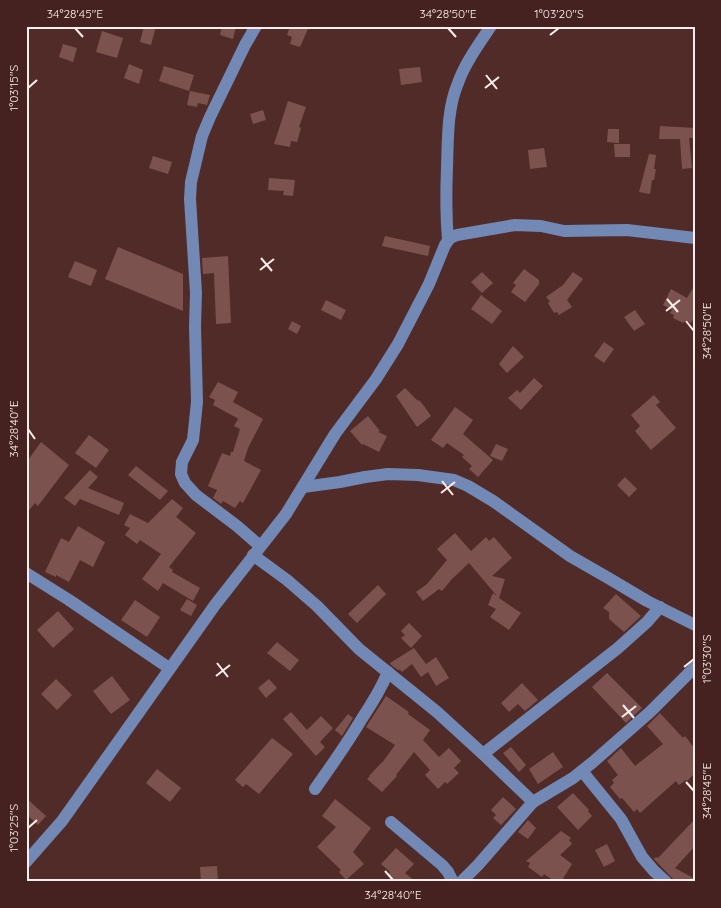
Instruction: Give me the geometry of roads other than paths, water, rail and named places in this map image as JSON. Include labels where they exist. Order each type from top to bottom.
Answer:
[{"type":"street","points":[[256,26],[210,117],[202,136],[190,182],[196,293],[197,402],[193,440],[182,462],[181,474],[185,483],[196,494],[237,526],[257,551],[359,649],[437,712],[533,802]]},
{"type":"street","points":[[26,862],[62,821],[169,668],[286,514],[336,434],[398,344],[429,284],[448,240],[448,136],[451,105],[464,68],[491,26]]},
{"type":"street","points":[[448,240],[457,235],[515,225],[541,226],[564,231],[627,230],[695,238]]},
{"type":"street","points":[[302,487],[388,474],[418,475],[454,480],[493,501],[570,556],[695,625]]},
{"type":"street","points":[[26,573],[169,668]]},
{"type":"street","points":[[483,754],[618,648],[660,607]]},
{"type":"street","points":[[461,882],[478,866],[533,802],[582,771],[650,712],[695,667]]},
{"type":"street","points":[[315,789],[370,707],[388,672]]},
{"type":"street","points":[[582,771],[620,819],[642,857],[666,882]]},
{"type":"street","points":[[391,822],[442,865],[448,872],[452,882]]}]
